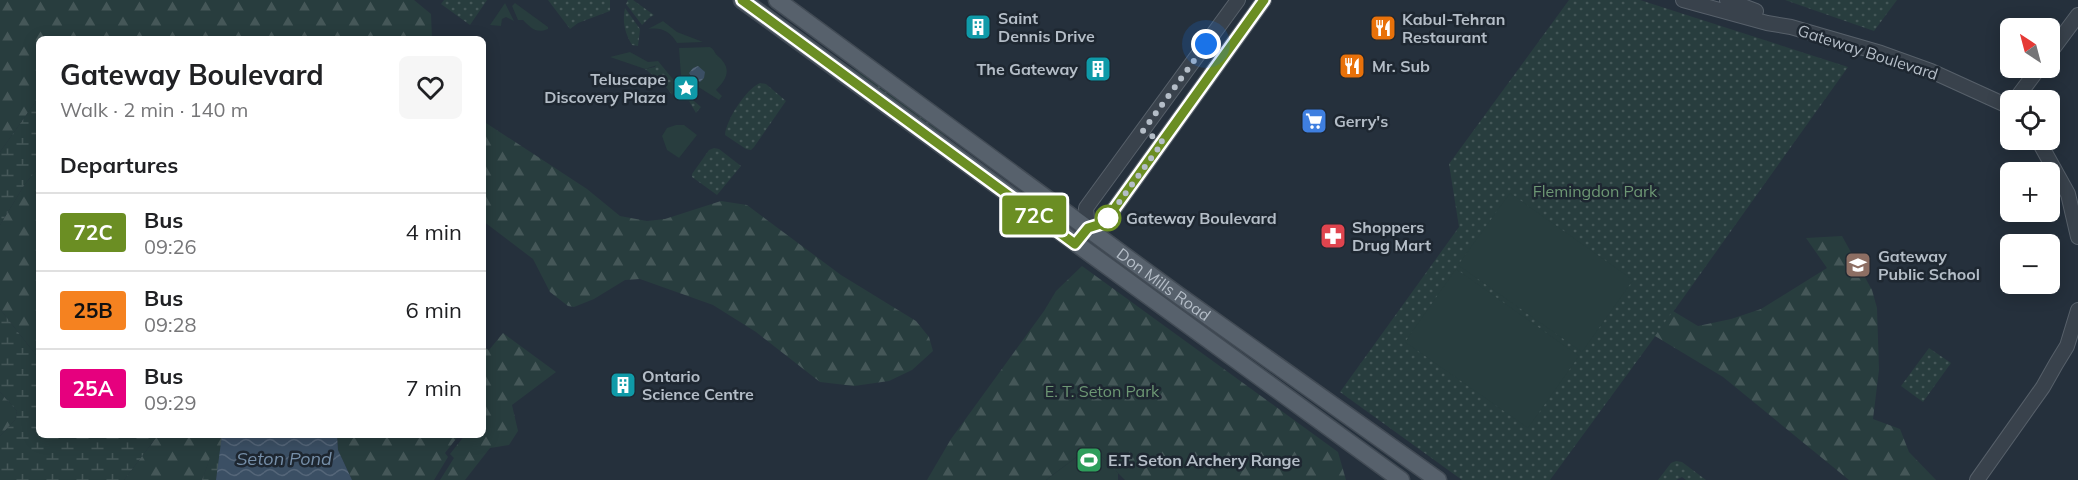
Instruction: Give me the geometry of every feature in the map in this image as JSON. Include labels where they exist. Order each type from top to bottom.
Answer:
[{"type":"main road","name":"Don Mills Road","points":[[742,0],[1401,480]]},
{"type":"main road","name":"Don Mills Road","points":[[777,0],[1178,295],[1438,480]]},
{"type":"street","points":[[1238,0],[1086,208],[1088,228],[1104,223],[1264,0]]},
{"type":"street","name":"Gateway Boulevard","points":[[1683,0],[1767,23],[1791,27]]},
{"type":"street","name":"Gateway Boulevard","points":[[1726,0],[1791,27],[1881,53],[1931,71],[2000,102]]},
{"type":"street","points":[[2060,39],[2078,15]]},
{"type":"street","points":[[2022,90],[2031,78]]},
{"type":"street","points":[[1143,131],[1163,142]]},
{"type":"street","points":[[2044,150],[2068,194],[2078,237]]},
{"type":"street","points":[[1977,480],[2043,387],[2067,346],[2078,310]]},
{"type":"green space","points":[[0,0],[414,0],[431,14],[432,36],[36,36],[36,101],[0,152]]},
{"type":"green space","points":[[444,0],[487,0],[470,25],[441,4]]},
{"type":"green space","points":[[548,0],[610,0],[610,11],[578,23],[570,29]]},
{"type":"green space","points":[[628,0],[633,0],[654,15],[642,25],[626,4]]},
{"type":"green space","name":"Flemingdon Park","points":[[1569,0],[1640,0],[1848,67],[1550,480],[1462,480],[1340,392],[1459,227],[1449,164]]},
{"type":"green space","points":[[1785,0],[1897,0],[1874,31]]},
{"type":"green space","points":[[505,3],[514,21],[506,17],[502,19],[501,26],[490,25]]},
{"type":"green space","points":[[515,3],[548,29],[537,30],[531,28],[523,20],[518,20],[512,6]]},
{"type":"green space","points":[[625,8],[640,29],[638,46],[632,45],[626,32]]},
{"type":"green space","points":[[663,21],[677,32],[703,42],[677,43],[665,31],[648,29]]},
{"type":"green space","points":[[710,47],[723,61],[727,70],[723,82],[716,90],[722,96],[719,100],[681,76],[679,48]]},
{"type":"green space","points":[[630,52],[648,62],[658,61],[658,65],[645,69],[610,57]]},
{"type":"green space","points":[[830,57],[859,72],[945,134],[944,136],[901,108]]},
{"type":"green space","points":[[658,61],[676,83],[672,95],[663,83],[645,69],[655,67]]},
{"type":"green space","points":[[760,83],[766,84],[786,101],[751,150],[725,135],[729,121],[738,106]]},
{"type":"green space","points":[[680,89],[701,107],[696,113],[689,101],[678,98]]},
{"type":"green space","points":[[36,101],[36,171],[0,225],[0,152]]},
{"type":"green space","points":[[486,123],[587,189],[620,216],[647,221],[665,219],[721,201],[747,205],[841,275],[916,321],[929,337],[933,351],[912,370],[889,381],[854,386],[820,382],[756,332],[713,305],[640,279],[625,280],[594,299],[574,307],[568,306],[550,292],[533,259],[486,223]]},
{"type":"green space","points":[[684,125],[697,135],[679,158],[667,150],[662,136],[667,128]]},
{"type":"green space","points":[[719,149],[741,166],[717,195],[692,177],[709,150]]},
{"type":"green space","points":[[36,171],[36,355],[0,309],[0,225]]},
{"type":"green space","points":[[1510,193],[1633,280],[1582,352],[1458,265]]},
{"type":"green space","points":[[1842,236],[1872,290],[1877,308],[1879,370],[1873,419],[1900,429],[1909,452],[1936,480],[1849,480],[1723,377],[1655,336],[1673,311],[1698,326],[1731,319],[1761,309],[1827,268],[1806,238]]},
{"type":"green space","name":"E. T. Seton Park","points":[[1082,266],[1338,452],[1346,480],[1125,480],[1091,446],[1046,480],[927,480],[951,439],[1056,291]]},
{"type":"green space","points":[[1456,269],[1579,356],[1528,428],[1405,342]]},
{"type":"green space","points":[[0,309],[36,355],[36,438],[156,438],[124,480],[0,480],[0,436],[15,420],[17,411],[0,392]]},
{"type":"green space","points":[[503,333],[556,372],[512,405],[518,431],[509,445],[490,448],[465,480],[440,480],[454,458],[450,454],[463,438],[486,438],[486,348],[489,350]]},
{"type":"green space","points":[[1929,348],[1951,363],[1923,402],[1901,386]]},
{"type":"green space","points":[[0,392],[17,411],[15,420],[0,436]]},
{"type":"green space","points":[[156,438],[222,438],[221,452],[211,456],[202,480],[124,480]]},
{"type":"green space","points":[[337,438],[457,438],[445,453],[448,457],[434,480],[352,480],[338,450]]},
{"type":"green space","name":"E.T. Seton Archery Range","points":[[1091,446],[1118,473],[1118,480],[1046,480]]},
{"type":"green space","points":[[221,452],[216,480],[202,480],[211,455]]},
{"type":"green space","points":[[1682,462],[1706,480],[1686,480],[1682,477],[1676,480],[1658,480],[1671,463]]},
{"type":"water","points":[[698,66],[705,72],[700,82],[693,79],[689,73]]},
{"type":"water","name":"Seton Pond","points":[[222,438],[337,438],[338,450],[352,480],[216,480]]},
{"type":"bus line","name":"72C","points":[[742,0],[1075,244],[1088,228],[1104,223],[1264,0]]},
{"type":"place","name":"Saint Dennis Drive","points":[[978,27]]},
{"type":"place","name":"Kabul-Tehran Restaurant","points":[[1383,28]]},
{"type":"place","name":"Mr. Sub","points":[[1352,66]]},
{"type":"place","name":"The Gateway","points":[[1098,69]]},
{"type":"place","name":"Teluscape Discovery Plaza","points":[[686,88]]},
{"type":"place","name":"Gerry's","points":[[1314,121]]},
{"type":"place","name":"Gateway Boulevard","points":[[1108,218]]},
{"type":"place","name":"Shoppers Drug Mart","points":[[1333,236]]},
{"type":"place","name":"Gateway Public School","points":[[1858,265]]},
{"type":"place","name":"Ontario Science Centre","points":[[623,385]]},
{"type":"place","name":"E.T. Seton Archery Range","points":[[1089,460]]},
{"type":"route","points":[[1108,218],[1104,223],[1163,142],[1143,131],[1206,44]]}]
